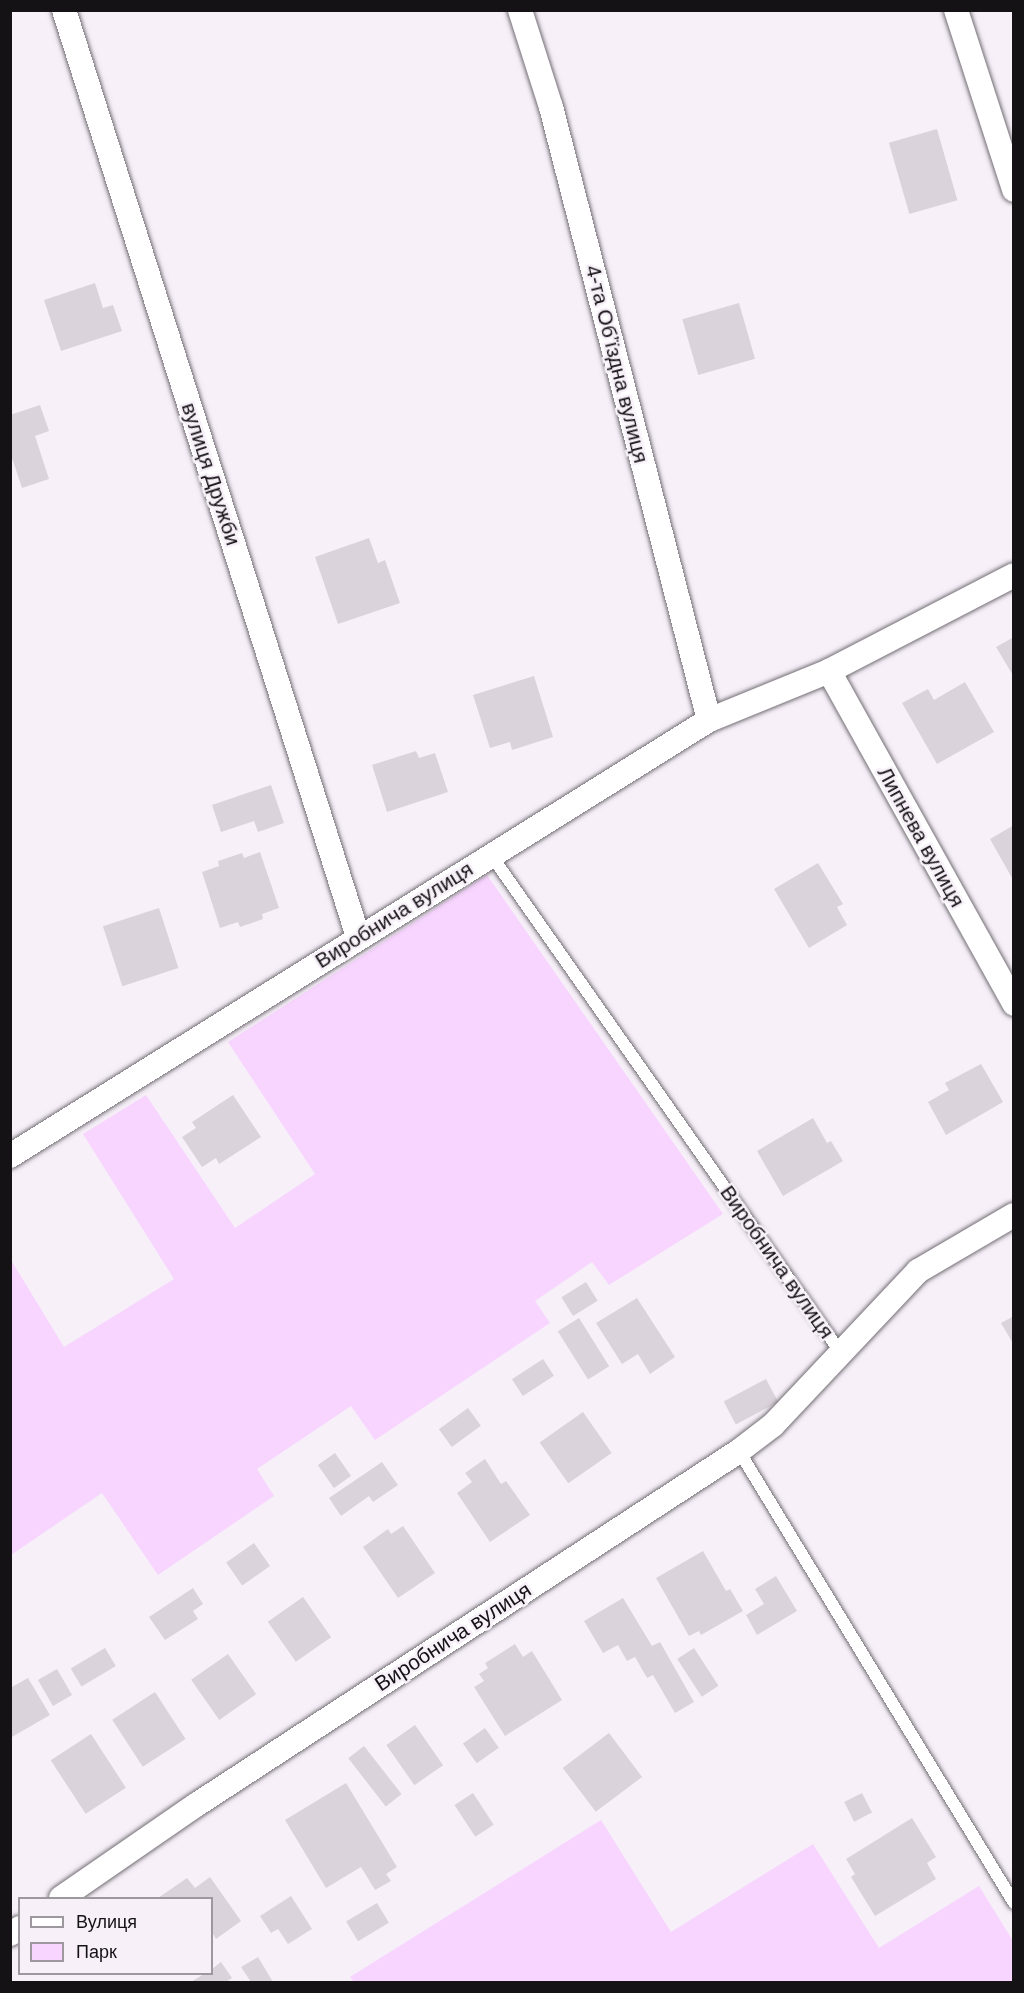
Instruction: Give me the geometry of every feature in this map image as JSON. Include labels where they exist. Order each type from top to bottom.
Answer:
[{"type":"street","name":"вулиця Дружби","points":[[64,10],[358,937]]},
{"type":"street","name":"4-та Обʼїздна вулиця","points":[[520,10],[551,107],[709,720]]},
{"type":"street","points":[[956,10],[1014,190]]},
{"type":"street","points":[[491,855],[709,720],[829,671],[1014,575]]},
{"type":"street","name":"Липнева вулиця","points":[[829,671],[1014,1004]]},
{"type":"street","name":"Виробнича вулиця","points":[[10,1156],[491,855]]},
{"type":"street","points":[[841,1353],[918,1271],[1014,1215]]},
{"type":"street","name":"Виробнича вулиця","points":[[65,1897],[196,1804],[739,1451],[773,1425],[841,1353]]},
{"type":"lane","name":"Виробнича вулиця","points":[[491,855],[841,1353]]},
{"type":"lane","points":[[739,1451],[1014,1903]]},
{"type":"green space","points":[[487,875],[723,1214],[609,1285],[592,1262],[535,1301],[550,1323],[375,1440],[351,1406],[257,1469],[274,1496],[158,1575],[102,1493],[11,1555],[11,1260],[64,1347],[174,1279],[83,1134],[146,1095],[235,1228],[315,1174],[228,1042]]},
{"type":"green space","points":[[601,1820],[671,1932],[813,1844],[879,1948],[979,1886],[1013,1941],[1013,1982],[354,1982],[350,1977]]},
{"type":"building","points":[[937,129],[957,200],[909,214],[889,143]]},
{"type":"building","points":[[95,283],[103,308],[113,305],[122,331],[61,351],[44,300]]},
{"type":"building","points":[[739,303],[755,359],[698,375],[682,319]]},
{"type":"building","points":[[40,405],[49,431],[35,436],[49,479],[22,488],[10,452],[10,415]]},
{"type":"building","points":[[369,538],[378,563],[385,560],[400,603],[338,624],[315,557]]},
{"type":"building","points":[[1014,637],[1014,677],[996,647]]},
{"type":"building","points":[[534,676],[553,737],[512,750],[510,742],[490,748],[473,695]]},
{"type":"building","points":[[965,682],[994,732],[937,764],[902,703],[928,689],[934,700]]},
{"type":"building","points":[[416,751],[419,758],[435,753],[448,792],[387,812],[372,765]]},
{"type":"building","points":[[271,785],[284,823],[258,832],[254,821],[221,832],[212,805]]},
{"type":"building","points":[[1014,825],[1014,877],[1012,878],[990,839]]},
{"type":"building","points":[[260,852],[279,908],[262,914],[263,919],[240,927],[238,922],[220,928],[202,872],[219,866],[218,861],[242,853],[244,858]]},
{"type":"building","points":[[818,863],[843,904],[837,907],[847,925],[809,948],[774,889]]},
{"type":"building","points":[[159,908],[178,968],[122,986],[103,926]]},
{"type":"building","points":[[981,1064],[1003,1102],[946,1135],[928,1102],[949,1090],[945,1083]]},
{"type":"building","points":[[233,1095],[261,1137],[219,1164],[216,1158],[202,1167],[182,1137],[196,1128],[192,1122]]},
{"type":"building","points":[[813,1118],[827,1143],[831,1141],[843,1161],[783,1196],[757,1151]]},
{"type":"building","points":[[586,1282],[598,1301],[573,1316],[561,1297]]},
{"type":"building","points":[[637,1298],[675,1357],[650,1374],[638,1354],[622,1364],[596,1323]]},
{"type":"building","points":[[1014,1316],[1014,1345],[1001,1323]]},
{"type":"building","points":[[579,1318],[609,1366],[588,1380],[558,1331]]},
{"type":"building","points":[[543,1359],[554,1376],[523,1396],[512,1379]]},
{"type":"building","points":[[766,1379],[778,1402],[736,1424],[724,1402]]},
{"type":"building","points":[[468,1408],[481,1426],[452,1447],[439,1429]]},
{"type":"building","points":[[583,1412],[612,1453],[568,1483],[540,1442]]},
{"type":"building","points":[[335,1453],[351,1476],[334,1488],[318,1465]]},
{"type":"building","points":[[485,1459],[501,1484],[506,1481],[530,1515],[490,1542],[457,1493],[472,1482],[465,1473]]},
{"type":"building","points":[[382,1462],[398,1485],[373,1502],[369,1496],[341,1516],[329,1498]]},
{"type":"building","points":[[403,1526],[435,1573],[398,1598],[363,1547],[388,1529],[391,1534]]},
{"type":"building","points":[[254,1543],[270,1566],[242,1585],[226,1563]]},
{"type":"building","points":[[703,1551],[726,1591],[730,1589],[743,1611],[701,1635],[699,1631],[689,1636],[656,1578]]},
{"type":"building","points":[[776,1576],[797,1611],[757,1635],[746,1615],[764,1604],[755,1589]]},
{"type":"building","points":[[193,1588],[203,1604],[193,1611],[198,1619],[165,1640],[149,1617]]},
{"type":"building","points":[[303,1597],[331,1637],[296,1662],[268,1622]]},
{"type":"building","points":[[623,1598],[652,1646],[660,1642],[694,1702],[675,1713],[653,1675],[647,1678],[635,1657],[627,1661],[618,1645],[603,1653],[584,1621]]},
{"type":"building","points":[[515,1644],[523,1657],[532,1651],[562,1700],[505,1736],[474,1687],[484,1681],[479,1674],[488,1668],[485,1663]]},
{"type":"building","points":[[105,1648],[116,1666],[82,1687],[71,1669]]},
{"type":"building","points":[[694,1648],[719,1686],[702,1697],[677,1659]]},
{"type":"building","points":[[228,1654],[256,1694],[219,1720],[191,1680]]},
{"type":"building","points":[[57,1669],[72,1695],[53,1706],[38,1680]]},
{"type":"building","points":[[28,1678],[50,1715],[10,1738],[10,1688]]},
{"type":"building","points":[[155,1692],[185,1739],[143,1767],[112,1720]]},
{"type":"building","points":[[415,1725],[443,1765],[414,1785],[386,1745]]},
{"type":"building","points":[[485,1728],[499,1748],[477,1763],[463,1743]]},
{"type":"building","points":[[609,1733],[642,1777],[596,1812],[563,1768]]},
{"type":"building","points":[[91,1734],[126,1788],[86,1814],[51,1760]]},
{"type":"building","points":[[364,1746],[402,1794],[386,1806],[348,1758]]},
{"type":"building","points":[[346,1783],[397,1867],[386,1874],[391,1881],[375,1890],[361,1867],[326,1888],[285,1820]]},
{"type":"building","points":[[473,1793],[494,1825],[475,1837],[455,1805]]},
{"type":"building","points":[[862,1793],[872,1813],[854,1822],[844,1802]]},
{"type":"building","points":[[912,1818],[936,1857],[927,1863],[936,1879],[875,1916],[851,1877],[855,1874],[846,1859]]},
{"type":"building","points":[[210,1877],[241,1921],[216,1939],[213,1934],[213,1897],[159,1897],[187,1878],[195,1888]]},
{"type":"building","points":[[291,1896],[312,1929],[288,1944],[278,1929],[271,1933],[260,1916]]},
{"type":"building","points":[[377,1903],[389,1923],[358,1941],[346,1922]]},
{"type":"building","points":[[258,1957],[273,1982],[251,1982],[241,1967]]},
{"type":"building","points":[[221,1962],[232,1978],[226,1982],[191,1982],[202,1975],[213,1975],[213,1968]]}]
